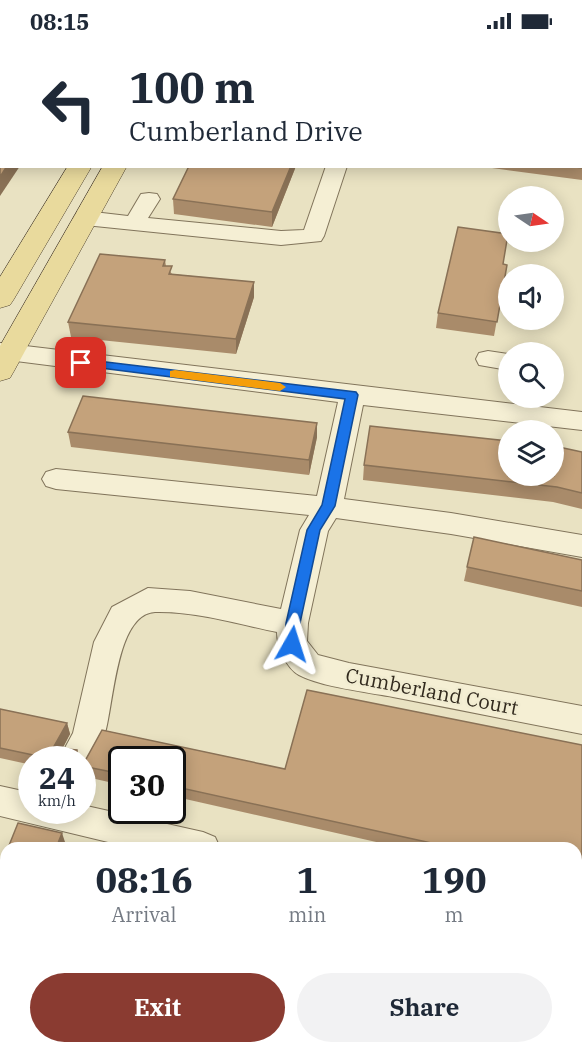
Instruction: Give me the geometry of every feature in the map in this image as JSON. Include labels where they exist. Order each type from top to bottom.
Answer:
[{"type":"main road","points":[[0,299],[79,168]]},
{"type":"main road","points":[[4,358],[114,168]]},
{"type":"street","points":[[85,218],[280,238],[313,236],[336,168]]},
{"type":"street","points":[[134,223],[149,199]]},
{"type":"street","points":[[4,358],[352,395],[498,405]]},
{"type":"street","name":"Cumberland Court","points":[[352,395],[329,506],[314,530],[293,623],[292,644],[308,665],[349,676],[582,720]]},
{"type":"street","points":[[532,408],[582,421]]},
{"type":"street","points":[[56,479],[329,506],[517,533],[582,546]]},
{"type":"street","points":[[82,746],[88,736],[110,642],[123,615],[148,600],[190,603],[293,623]]},
{"type":"street","points":[[0,801],[18,805]]},
{"type":"street","points":[[96,823],[177,842]]},
{"type":"building","points":[[0,168],[6,168],[0,177]]},
{"type":"building","points":[[188,168],[290,168],[272,212],[173,199]]},
{"type":"building","points":[[458,227],[498,233],[498,252],[505,252],[503,264],[498,264],[497,322],[438,313]]},
{"type":"building","points":[[100,254],[165,260],[163,266],[172,266],[169,274],[254,282],[236,339],[68,322]]},
{"type":"building","points":[[83,396],[317,423],[309,460],[68,432]]},
{"type":"building","points":[[370,426],[498,440],[498,480],[364,465]]},
{"type":"building","points":[[564,448],[582,452],[582,493],[548,486],[564,486]]},
{"type":"building","points":[[474,537],[582,560],[582,591],[467,567]]},
{"type":"building","points":[[307,690],[582,745],[582,842],[427,842],[186,789],[186,748],[285,769]]},
{"type":"building","points":[[0,709],[67,723],[54,746],[18,746],[18,752],[0,748]]},
{"type":"building","points":[[102,730],[177,746],[108,746],[108,771],[96,769],[96,746],[93,746]]},
{"type":"building","points":[[18,823],[62,833],[58,842],[10,842]]},
{"type":"slow traffic","points":[[175,374],[280,387]]},
{"type":"route","points":[[81,363],[352,395],[329,506],[314,530],[293,623],[292,644]]}]
